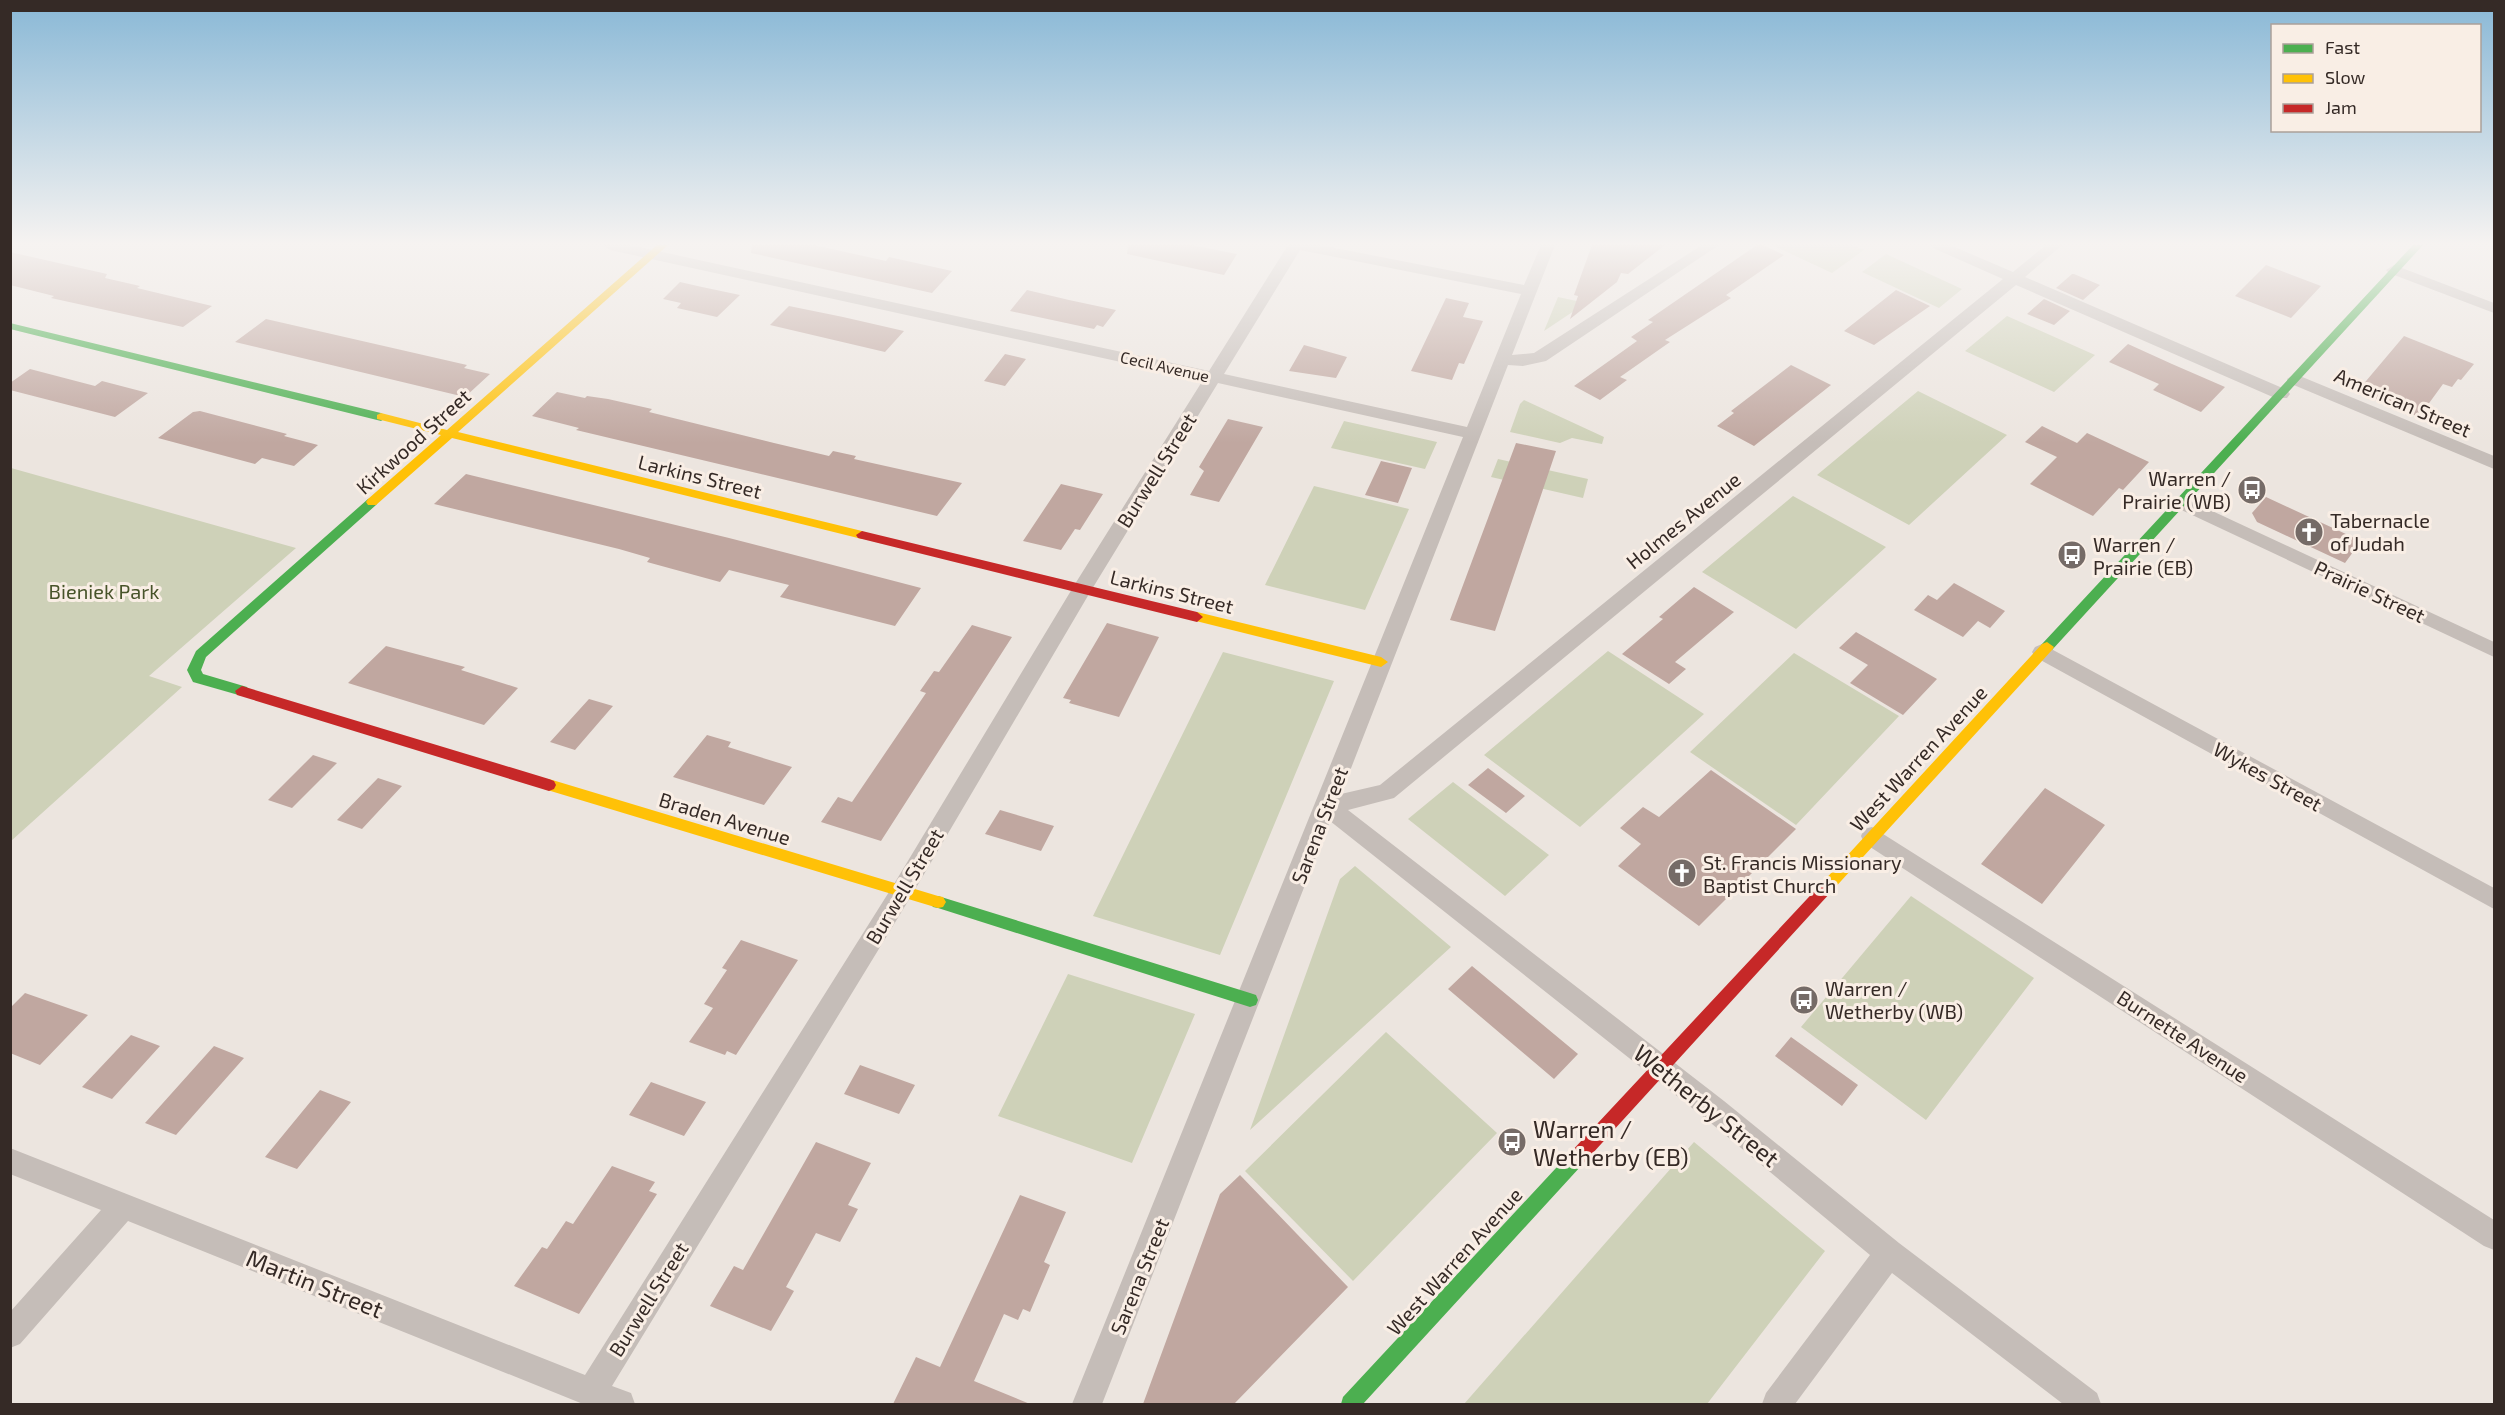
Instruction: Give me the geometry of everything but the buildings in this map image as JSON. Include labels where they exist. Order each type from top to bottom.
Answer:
[{"type":"street","name":"Kirkwood Street","points":[[194,670],[201,654],[589,311]]},
{"type":"street","name":"Cecil Avenue","points":[[927,311],[1473,434]]},
{"type":"street","name":"Burwell Street","points":[[591,1393],[902,891],[1082,589],[1255,311]]},
{"type":"street","name":"Sarena Street","points":[[1087,1404],[1250,1000],[1381,662],[1521,311]]},
{"type":"street","points":[[1502,360],[1523,361],[1540,357],[1611,311]]},
{"type":"street","name":"Holmes Avenue","points":[[1327,806],[1386,792],[1975,311]]},
{"type":"street","points":[[2091,311],[2281,394]]},
{"type":"street","name":"West Warren Avenue","points":[[1350,1404],[2357,311]]},
{"type":"street","name":"Larkins Street","points":[[10,326],[1381,662]]},
{"type":"street","name":"American Street","points":[[2295,379],[2494,463]]},
{"type":"street","name":"Prairie Street","points":[[2180,502],[2494,650]]},
{"type":"street","name":"Wykes Street","points":[[2042,652],[2494,899]]},
{"type":"street","name":"Braden Avenue","points":[[194,670],[198,678],[204,681],[902,891],[1250,1000]]},
{"type":"street","name":"Wetherby Street","points":[[1327,806],[1660,1066],[1889,1253],[2086,1404]]},
{"type":"street","name":"Burnette Avenue","points":[[1872,836],[2494,1236]]},
{"type":"street","name":"Martin Street","points":[[10,1161],[620,1404]]},
{"type":"street","points":[[10,1334],[122,1207]]},
{"type":"street","points":[[1777,1404],[1889,1253]]},
{"type":"green space","points":[[1552,311],[1574,311],[1544,331]]},
{"type":"green space","points":[[2007,316],[2095,355],[2054,392],[1965,351]]},
{"type":"green space","points":[[1918,391],[2007,435],[1909,525],[1817,475]]},
{"type":"green space","points":[[1524,400],[1604,437],[1602,444],[1572,438],[1560,443],[1510,432],[1520,404]]},
{"type":"green space","points":[[1344,421],[1437,442],[1425,469],[1331,448]]},
{"type":"green space","points":[[1498,459],[1588,479],[1583,498],[1491,477]]},
{"type":"green space","name":"Bieniek Park","points":[[11,468],[296,548],[149,676],[182,687],[11,841]]},
{"type":"green space","points":[[1314,486],[1409,509],[1365,610],[1265,585]]},
{"type":"green space","points":[[1793,496],[1886,547],[1796,629],[1702,572]]},
{"type":"green space","points":[[1608,651],[1704,714],[1580,827],[1484,755]]},
{"type":"green space","points":[[1223,652],[1334,681],[1220,955],[1093,916]]},
{"type":"green space","points":[[1794,653],[1899,716],[1796,825],[1690,752]]},
{"type":"green space","points":[[1453,782],[1549,855],[1505,896],[1408,819]]},
{"type":"green space","points":[[1355,866],[1451,947],[1250,1130],[1340,879]]},
{"type":"green space","points":[[1911,896],[2034,978],[1926,1120],[1801,1027]]},
{"type":"green space","points":[[1068,974],[1195,1014],[1132,1163],[998,1116]]},
{"type":"green space","points":[[1386,1032],[1497,1133],[1353,1281],[1245,1171]]},
{"type":"green space","points":[[1694,1142],[1825,1251],[1707,1404],[1464,1404]]},
{"type":"traffic: fast","points":[[2047,647],[2357,311]]},
{"type":"traffic: fast","points":[[10,326],[381,417]]},
{"type":"traffic: fast","points":[[242,691],[198,678],[194,670],[201,654],[372,502]]},
{"type":"traffic: fast","points":[[938,902],[1250,1000]]},
{"type":"traffic: fast","points":[[1350,1404],[1575,1160]]},
{"type":"traffic: slow","points":[[372,502],[588,311]]},
{"type":"traffic: slow","points":[[381,417],[862,535]]},
{"type":"traffic: slow","points":[[1197,617],[1381,662]]},
{"type":"traffic: slow","points":[[1826,888],[2047,647]]},
{"type":"traffic: slow","points":[[549,785],[938,902]]},
{"type":"traffic: jam","points":[[862,535],[1197,617]]},
{"type":"traffic: jam","points":[[242,691],[549,785]]},
{"type":"traffic: jam","points":[[1575,1160],[1826,888]]},
{"type":"place","name":"Warren / Prairie (WB)","points":[[2252,490]]},
{"type":"place","name":"Tabernacle of Judah","points":[[2309,532]]},
{"type":"place","name":"Warren / Prairie (EB)","points":[[2072,555]]},
{"type":"place","name":"St. Francis Missionary Baptist Church","points":[[1682,873]]},
{"type":"place","name":"Warren / Wetherby (WB)","points":[[1804,1000]]},
{"type":"place","name":"Warren / Wetherby (EB)","points":[[1512,1142]]}]
